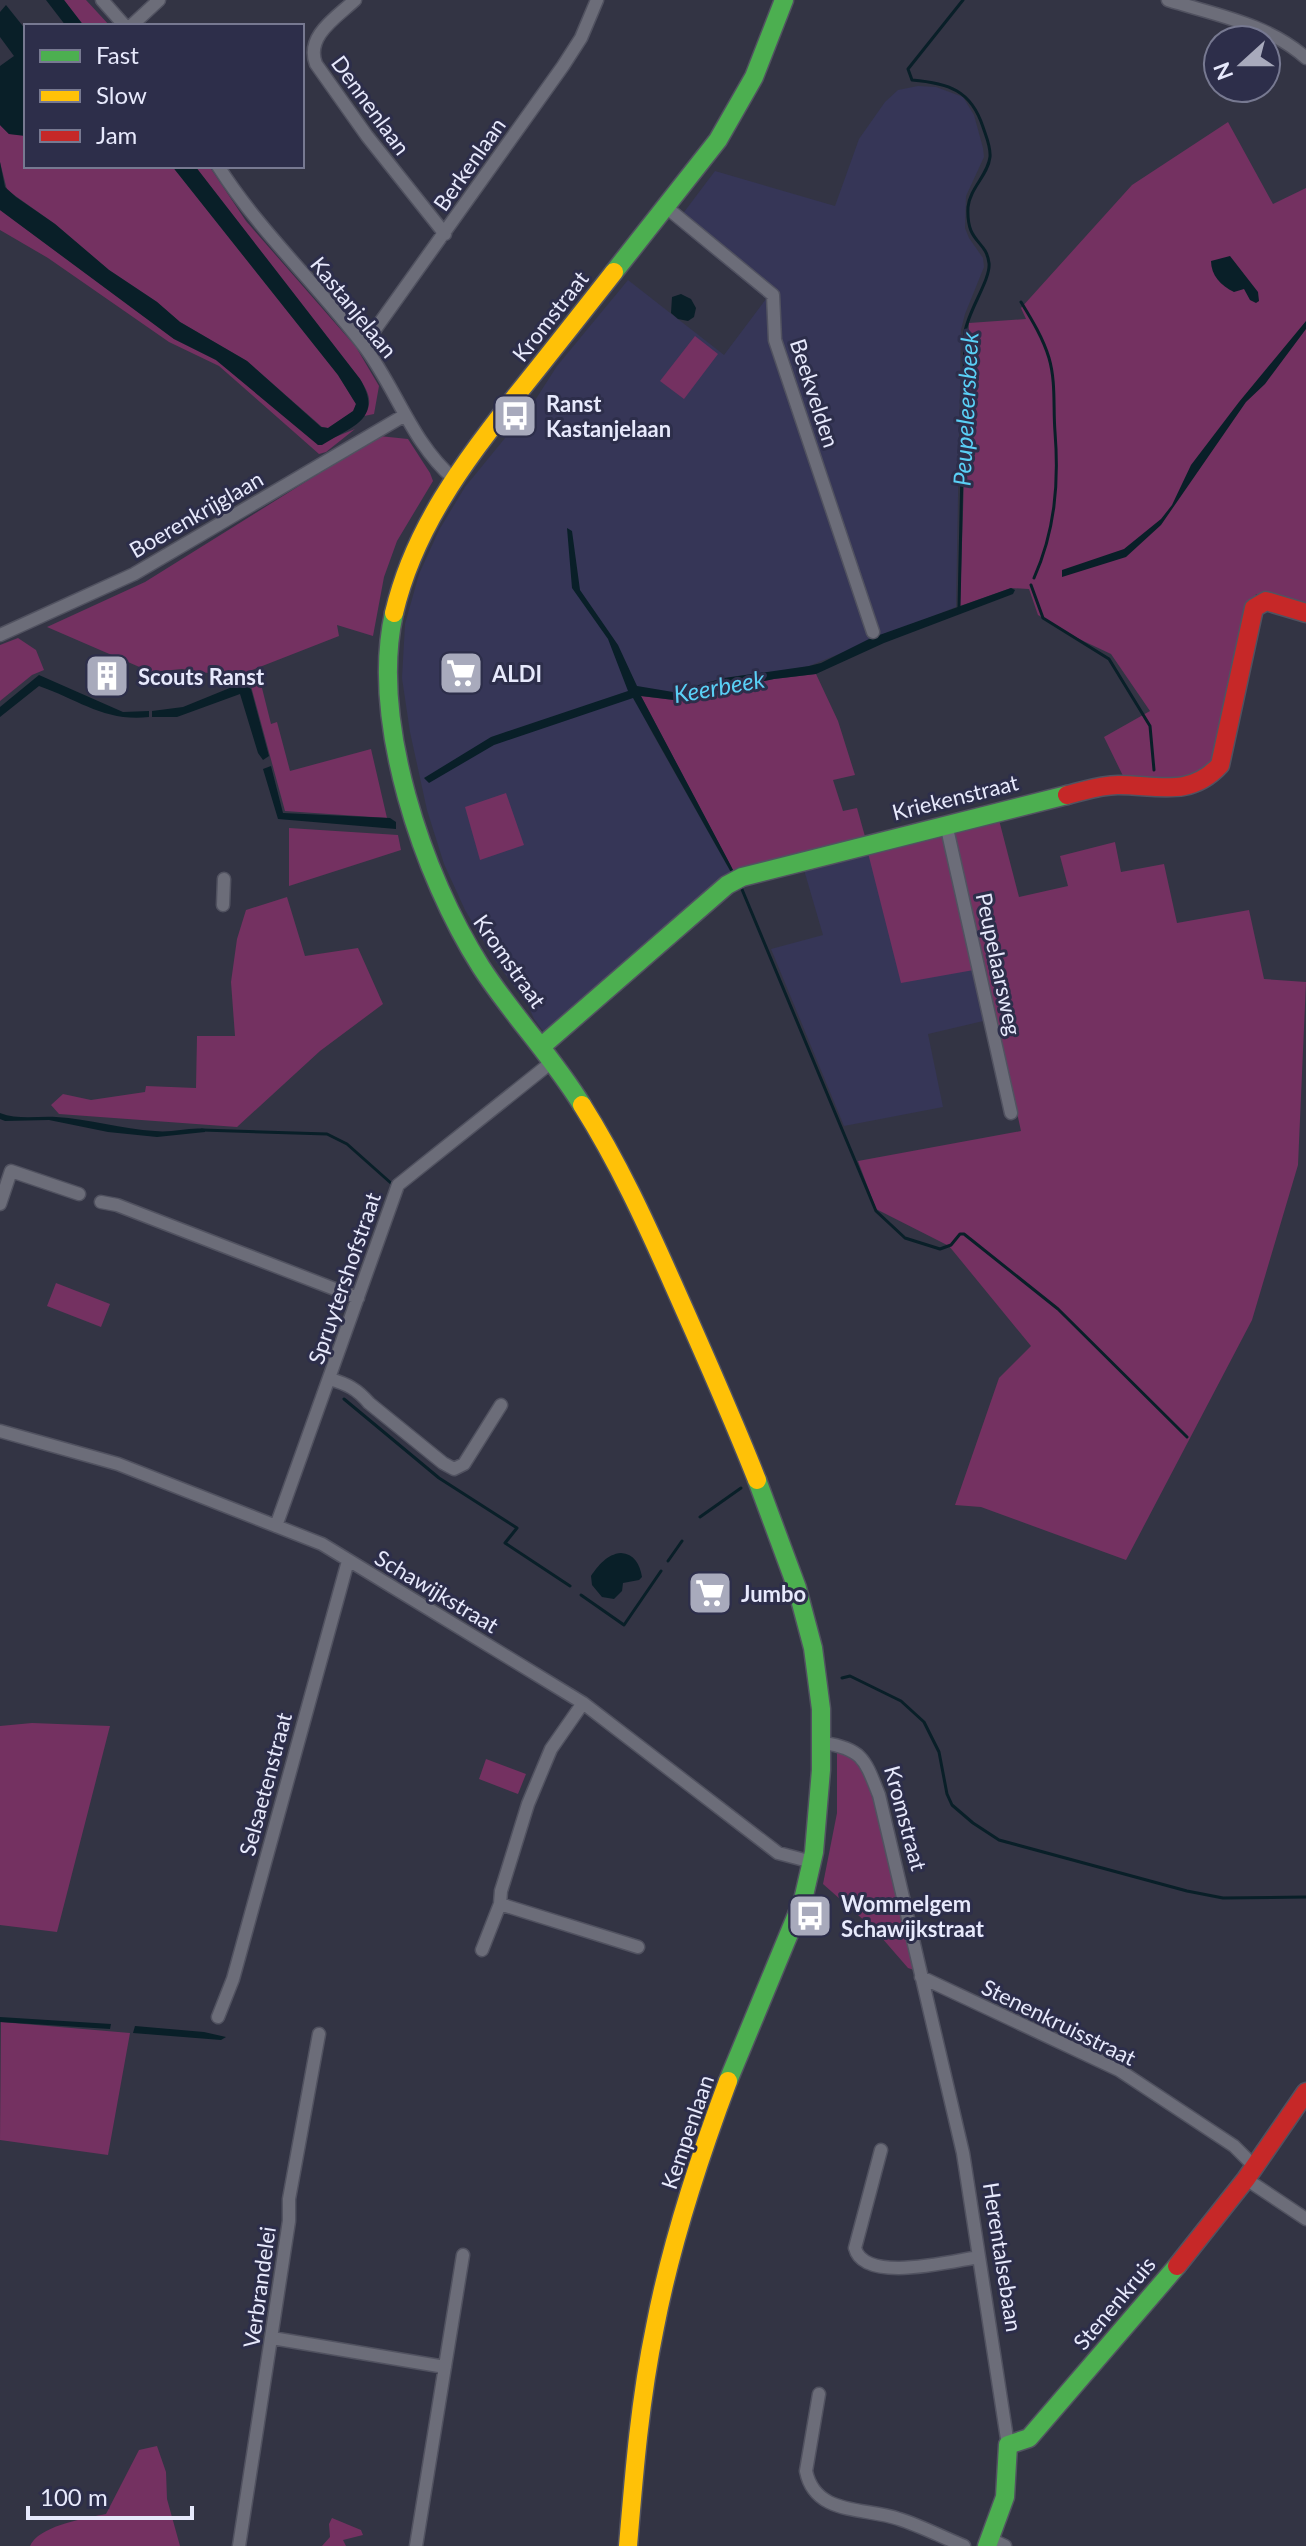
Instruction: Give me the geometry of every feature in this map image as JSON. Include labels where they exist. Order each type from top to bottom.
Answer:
[{"type":"main road","name":"Kromstraat","points":[[784,0],[769,44],[739,106],[718,140],[453,478],[415,546],[396,600],[388,658],[388,688],[394,737],[409,802],[438,892],[451,919],[493,986],[547,1054],[593,1122],[634,1198],[711,1367],[754,1473],[808,1624],[820,1693],[824,1743]]},
{"type":"main road","name":"Kriekenstraat","points":[[547,1054],[727,885],[742,877],[1104,786],[1171,787],[1209,778],[1220,765],[1254,608],[1266,601],[1306,613]]},
{"type":"main road","name":"Kempenlaan","points":[[628,2546],[649,2360],[670,2260],[736,2059],[800,1909],[812,1862],[824,1743]]},
{"type":"main road","points":[[1250,2173],[1306,2092]]},
{"type":"main road","name":"Stenenkruis","points":[[1008,2445],[1029,2438],[1057,2407],[1159,2289],[1250,2173]]},
{"type":"main road","name":"Herentalsebaan","points":[[994,2544],[1005,2497],[1008,2445]]},
{"type":"street","points":[[102,0],[123,24]]},
{"type":"street","points":[[133,24],[159,0]]},
{"type":"street","name":"Dennenlaan","points":[[355,0],[317,36],[312,54],[367,136],[445,234]]},
{"type":"street","name":"Berkenlaan","points":[[364,345],[563,66],[581,38],[597,0]]},
{"type":"street","points":[[1168,0],[1264,30],[1306,58]]},
{"type":"street","name":"Kastanjelaan","points":[[219,168],[260,225],[364,345],[405,415],[442,469],[453,478]]},
{"type":"street","name":"Beekvelden","points":[[666,207],[773,295],[775,340],[873,632]]},
{"type":"street","name":"Boerenkrijglaan","points":[[0,635],[134,574],[405,415]]},
{"type":"street","name":"Peupelaarsweg","points":[[946,824],[1011,1113]]},
{"type":"street","points":[[223,905],[224,879]]},
{"type":"street","name":"Spruytershofstraat","points":[[276,1526],[398,1185],[547,1054]]},
{"type":"street","points":[[0,1204],[11,1171],[79,1194]]},
{"type":"street","points":[[101,1202],[117,1205],[358,1298]]},
{"type":"street","points":[[330,1379],[359,1392],[381,1413],[454,1469],[464,1464],[501,1405]]},
{"type":"street","name":"Schawijkstraat","points":[[0,1431],[118,1464],[322,1544],[583,1703],[773,1850],[812,1862]]},
{"type":"street","name":"Selsaetenstraat","points":[[218,2017],[233,1979],[348,1561]]},
{"type":"street","points":[[482,1950],[500,1904],[501,1891],[528,1804],[551,1749],[583,1703]]},
{"type":"street","name":"Kromstraat","points":[[824,1743],[858,1752],[866,1763],[882,1808],[921,1977]]},
{"type":"street","points":[[500,1904],[638,1947]]},
{"type":"street","name":"Stenenkruisstraat","points":[[921,1977],[932,1985],[1119,2070],[1234,2146],[1250,2173],[1306,2219]]},
{"type":"street","name":"Herentalsebaan","points":[[921,1977],[963,2153],[1008,2445]]},
{"type":"street","name":"Verbrandelei","points":[[239,2546],[289,2221],[289,2199],[319,2034]]},
{"type":"street","points":[[881,2150],[855,2248],[857,2256],[864,2262],[898,2269],[979,2257]]},
{"type":"street","points":[[416,2546],[463,2255]]},
{"type":"street","points":[[272,2338],[445,2367]]},
{"type":"street","points":[[819,2394],[806,2471],[809,2482],[821,2499],[840,2507],[898,2518],[964,2546]]},
{"type":"shaded area","points":[[64,0],[86,0],[108,24],[82,24]]},
{"type":"shaded area","points":[[918,86],[936,87],[963,97],[974,115],[984,157],[966,196],[965,228],[983,258],[984,267],[961,330],[956,607],[809,666],[670,696],[657,690],[639,688],[638,704],[650,729],[732,874],[546,1035],[465,910],[444,864],[427,810],[402,678],[405,624],[419,574],[439,530],[465,487],[532,405],[557,366],[628,280],[724,355],[766,299],[675,224],[715,171],[835,206],[859,139],[885,102],[898,90]]},
{"type":"shaded area","points":[[1228,122],[1273,204],[1306,188],[1306,607],[1256,594],[1216,761],[1202,779],[1125,780],[1104,737],[1150,711],[1111,654],[1038,615],[1029,589],[1011,588],[960,606],[969,323],[1026,319],[1021,308],[1132,185]]},
{"type":"shaded area","points":[[0,125],[9,134],[24,135],[24,168],[174,168],[338,375],[356,404],[354,411],[328,428],[322,427],[247,361],[180,322],[7,190],[0,162]]},
{"type":"shaded area","points":[[197,168],[210,168],[246,221],[356,347],[379,386],[374,414],[364,416],[369,402],[360,379]]},
{"type":"shaded area","points":[[0,210],[174,339],[216,360],[318,444],[355,429],[319,454],[219,366],[169,342],[48,258],[0,230]]},
{"type":"shaded area","points":[[695,336],[718,354],[684,399],[660,381]]},
{"type":"shaded area","points":[[379,436],[408,439],[433,481],[397,541],[384,577],[373,636],[337,625],[339,636],[234,677],[182,669],[151,672],[47,627],[145,582]]},
{"type":"shaded area","points":[[18,638],[36,650],[44,670],[32,675],[0,701],[0,645]]},
{"type":"shaded area","points":[[816,674],[838,721],[855,775],[833,780],[843,811],[857,808],[866,840],[734,872],[641,696],[674,700],[774,679]]},
{"type":"shaded area","points":[[261,684],[271,724],[277,722],[290,771],[371,749],[387,818],[285,811],[251,686]]},
{"type":"shaded area","points":[[506,793],[524,845],[480,860],[465,807]]},
{"type":"shaded area","points":[[998,816],[1019,897],[1068,886],[1060,856],[1115,842],[1121,872],[1164,864],[1177,923],[1249,910],[1264,979],[1306,982],[1298,1165],[1252,1320],[1126,1560],[981,1507],[955,1505],[999,1378],[1031,1346],[949,1246],[876,1209],[858,1161],[1021,1131],[985,968],[901,983],[867,849]]},
{"type":"shaded area","points":[[289,828],[398,835],[401,850],[289,886]]},
{"type":"shaded area","points":[[866,844],[979,968],[985,968],[996,1018],[928,1034],[943,1107],[844,1126],[771,949],[823,935],[802,863]]},
{"type":"shaded area","points":[[287,897],[305,956],[358,948],[383,1004],[320,1051],[237,1127],[59,1114],[51,1105],[63,1094],[91,1100],[145,1092],[146,1086],[196,1088],[197,1036],[235,1036],[231,982],[237,939],[246,910]]},
{"type":"shaded area","points":[[56,1283],[110,1304],[101,1327],[47,1306]]},
{"type":"shaded area","points":[[32,1723],[110,1726],[57,1932],[0,1925],[0,1726]]},
{"type":"shaded area","points":[[841,1751],[860,1764],[874,1802],[914,1970],[908,1968],[875,1930],[823,1884],[837,1813],[837,1753]]},
{"type":"shaded area","points":[[486,1759],[526,1774],[518,1794],[479,1779]]},
{"type":"shaded area","points":[[1,2022],[130,2033],[108,2155],[0,2140]]},
{"type":"shaded area","points":[[157,2446],[166,2472],[167,2499],[180,2546],[30,2546],[42,2533],[52,2528],[106,2514],[139,2450]]},
{"type":"shaded area","points":[[332,2518],[361,2530],[363,2535],[343,2540],[346,2546],[322,2546],[330,2537]]},
{"type":"water","points":[[46,0],[64,0],[82,24],[64,24]]},
{"type":"water","points":[[6,5],[24,28],[24,136],[9,134],[0,125],[0,66],[14,56],[0,37],[0,12]]},
{"type":"water","points":[[0,162],[5,187],[16,197],[180,322],[247,361],[321,427],[328,428],[353,411],[356,404],[338,375],[174,168],[197,168],[360,379],[368,404],[366,412],[354,426],[318,445],[216,360],[174,339],[0,210]]},
{"type":"water","points":[[1230,256],[1258,292],[1259,301],[1256,303],[1250,300],[1244,289],[1234,292],[1215,275],[1211,261]]},
{"type":"water","points":[[681,294],[691,299],[696,308],[694,317],[688,321],[678,319],[671,313],[672,297]]},
{"type":"water","points":[[1306,321],[1306,329],[1265,384],[1246,402],[1161,525],[1126,557],[1062,577],[1062,570],[1124,549],[1161,519],[1172,505],[1191,465]]},
{"type":"water","name":"Keerbeek","points":[[567,528],[572,531],[580,590],[618,645],[637,686],[673,692],[724,678],[821,663],[871,638],[1011,588],[1015,590],[1013,594],[884,643],[816,674],[774,679],[674,700],[641,696],[730,864],[732,874],[633,698],[494,745],[429,783],[424,778],[491,737],[628,691],[608,639],[572,588]]},
{"type":"water","points":[[39,675],[123,712],[149,711],[149,717],[133,718],[105,713],[39,686],[0,717],[0,707]]},
{"type":"water","points":[[242,683],[251,689],[269,756],[263,760],[258,753],[240,694],[177,717],[152,717],[152,711],[183,707]]},
{"type":"water","points":[[271,766],[283,813],[390,818],[396,822],[396,829],[278,819],[263,769]]},
{"type":"water","points":[[0,1113],[21,1117],[68,1118],[143,1130],[205,1129],[205,1132],[157,1137],[108,1132],[49,1120],[5,1121],[0,1119]]},
{"type":"water","points":[[621,1553],[636,1560],[642,1577],[623,1583],[622,1591],[614,1599],[602,1597],[592,1585],[591,1576],[607,1558]]},
{"type":"water","points":[[0,2017],[111,2024],[110,2029],[0,2022]]},
{"type":"water","points":[[135,2026],[226,2037],[221,2040],[133,2033]]},
{"type":"waterway","name":"Peupeleersbeek","points":[[959,607],[965,332],[989,270],[987,255],[970,228],[968,207],[989,164],[990,149],[978,114],[965,97],[947,86],[912,80],[908,69],[963,0]]},
{"type":"waterway","points":[[1021,302],[1047,351],[1053,385],[1054,506],[1047,543],[1034,578]]},
{"type":"waterway","points":[[1031,585],[1043,618],[1109,659],[1150,726],[1154,770]]},
{"type":"waterway","points":[[741,887],[876,1211],[905,1238],[940,1249],[951,1245],[960,1234],[964,1234],[1058,1309],[1187,1437]]},
{"type":"waterway","points":[[202,1130],[327,1134],[347,1144],[392,1184]]},
{"type":"waterway","points":[[344,1399],[439,1478],[517,1528],[505,1543],[570,1586]]},
{"type":"waterway","points":[[700,1517],[741,1488]]},
{"type":"waterway","points":[[668,1561],[682,1541]]},
{"type":"waterway","points":[[581,1595],[624,1625],[661,1571]]},
{"type":"waterway","points":[[842,1678],[850,1676],[901,1701],[924,1722],[939,1752],[952,1805],[999,1840],[1223,1898],[1306,1897]]},
{"type":"traffic: fast","points":[[614,272],[718,140],[754,77],[784,0]]},
{"type":"traffic: fast","points":[[394,613],[388,655],[389,701],[407,796],[422,843],[440,888],[481,967],[582,1105]]},
{"type":"traffic: fast","points":[[542,1046],[727,885],[742,877],[1067,795]]},
{"type":"traffic: fast","points":[[728,2081],[803,1900],[814,1852],[821,1770],[821,1709],[813,1648],[797,1588],[757,1480]]},
{"type":"traffic: fast","points":[[987,2546],[1005,2497],[1008,2445],[1029,2438],[1177,2266]]},
{"type":"traffic: slow","points":[[394,613],[414,553],[442,498],[515,397],[614,272]]},
{"type":"traffic: slow","points":[[582,1105],[652,1238],[757,1480]]},
{"type":"traffic: slow","points":[[628,2546],[641,2409],[662,2296],[686,2202],[728,2081]]},
{"type":"traffic: jam","points":[[1067,795],[1111,785],[1185,786],[1209,775],[1220,765],[1254,608],[1266,601],[1306,613]]},
{"type":"traffic: jam","points":[[1177,2266],[1246,2179],[1306,2092]]},
{"type":"place","name":"Ranst Kastanjelaan","points":[[515,416]]},
{"type":"place","name":"ALDI","points":[[461,673]]},
{"type":"place","name":"Scouts Ranst","points":[[107,676]]},
{"type":"place","name":"Jumbo","points":[[710,1593]]},
{"type":"place","name":"Wommelgem Schawijkstraat","points":[[810,1916]]}]
